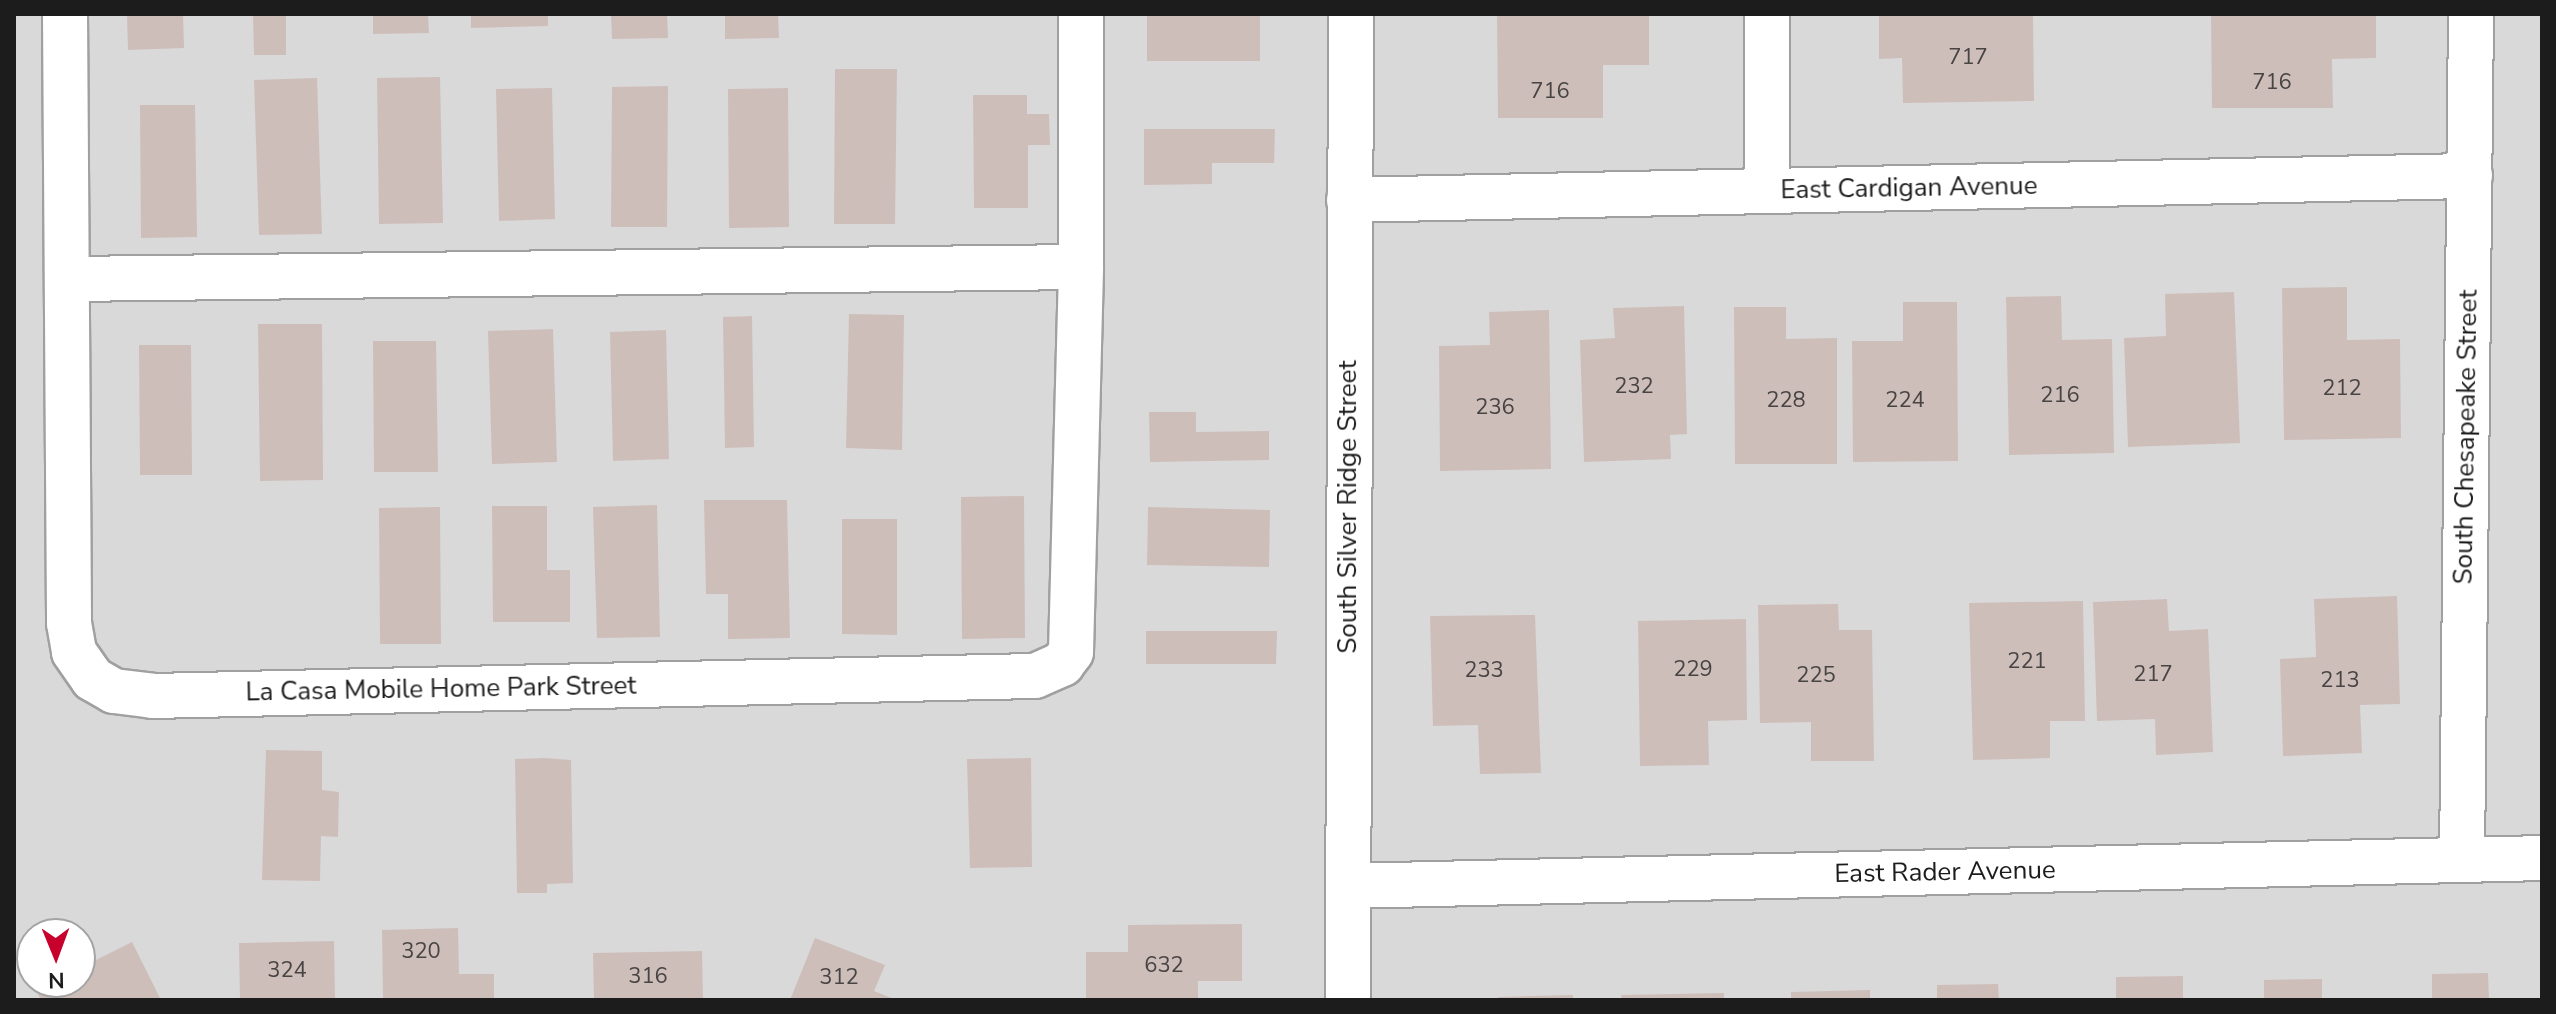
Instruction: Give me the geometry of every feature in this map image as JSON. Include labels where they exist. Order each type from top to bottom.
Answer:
[{"type":"street","name":"La Casa Mobile Home Park Street","points":[[65,14],[69,623],[74,652],[93,679],[114,691],[152,696],[1035,676],[1062,664],[1071,652],[1081,267]]},
{"type":"street","points":[[69,279],[1081,267],[1081,14]]},
{"type":"street","name":"South Silver Ridge Street","points":[[1348,1000],[1351,14]]},
{"type":"street","points":[[1767,14],[1767,191]]},
{"type":"street","name":"South Chesapeake Street","points":[[2462,859],[2471,14]]},
{"type":"street","name":"East Cardigan Avenue","points":[[1349,200],[2470,176]]},
{"type":"street","name":"East Rader Avenue","points":[[1348,886],[2542,858]]},
{"type":"shaded area","points":[[14,14],[2542,14],[2542,1000],[14,1000]]},
{"type":"building","points":[[127,14],[183,14],[184,48],[128,50]]},
{"type":"building","points":[[253,14],[286,14],[286,55],[254,55]]},
{"type":"building","points":[[373,14],[428,14],[429,33],[373,34]]},
{"type":"building","points":[[471,14],[548,14],[548,26],[471,28]]},
{"type":"building","points":[[611,14],[667,14],[668,38],[612,39]]},
{"type":"building","points":[[725,14],[778,14],[779,38],[725,39]]},
{"type":"building","points":[[1147,14],[1260,14],[1260,61],[1147,61]]},
{"type":"building","points":[[1497,14],[1649,14],[1649,65],[1603,65],[1603,118],[1498,118]]},
{"type":"building","points":[[1879,14],[2033,15],[2034,101],[1903,103],[1902,58],[1879,59]]},
{"type":"building","points":[[2211,14],[2376,14],[2376,58],[2332,59],[2333,108],[2212,108]]},
{"type":"building","points":[[835,69],[897,69],[895,224],[834,224]]},
{"type":"building","points":[[440,77],[443,223],[379,224],[377,78]]},
{"type":"building","points":[[317,78],[322,234],[259,235],[254,80]]},
{"type":"building","points":[[668,86],[667,227],[611,227],[612,87]]},
{"type":"building","points":[[552,88],[555,219],[499,221],[496,89]]},
{"type":"building","points":[[788,88],[789,227],[729,228],[728,89]]},
{"type":"building","points":[[973,95],[1027,95],[1027,114],[1049,114],[1050,145],[1028,145],[1028,208],[974,208]]},
{"type":"building","points":[[140,105],[195,105],[197,237],[141,238]]},
{"type":"building","points":[[1144,129],[1275,129],[1274,163],[1212,163],[1212,184],[1144,185]]},
{"type":"building","points":[[2347,287],[2347,340],[2400,339],[2401,438],[2284,440],[2282,288]]},
{"type":"building","points":[[2234,292],[2240,443],[2128,447],[2124,338],[2166,336],[2165,294]]},
{"type":"building","points":[[2061,296],[2062,340],[2112,339],[2114,453],[2009,455],[2006,297]]},
{"type":"building","points":[[1903,302],[1957,302],[1958,461],[1853,462],[1852,341],[1903,341]]},
{"type":"building","points":[[1684,306],[1687,434],[1670,435],[1671,459],[1584,462],[1580,340],[1615,338],[1613,308]]},
{"type":"building","points":[[1734,307],[1786,307],[1786,339],[1837,338],[1837,464],[1735,464]]},
{"type":"building","points":[[1549,310],[1551,469],[1440,471],[1439,346],[1490,345],[1489,312]]},
{"type":"building","points":[[849,314],[904,315],[902,450],[846,448]]},
{"type":"building","points":[[752,316],[754,447],[725,448],[723,317]]},
{"type":"building","points":[[258,324],[322,324],[323,480],[260,481]]},
{"type":"building","points":[[553,329],[557,462],[492,464],[488,331]]},
{"type":"building","points":[[666,330],[669,459],[613,461],[610,332]]},
{"type":"building","points":[[373,341],[436,341],[438,472],[374,472]]},
{"type":"building","points":[[139,345],[191,345],[192,475],[140,475]]},
{"type":"building","points":[[1149,412],[1196,412],[1196,432],[1269,431],[1269,460],[1150,462]]},
{"type":"building","points":[[1024,496],[1025,638],[962,639],[961,497]]},
{"type":"building","points":[[704,500],[787,500],[790,638],[728,639],[728,594],[706,594]]},
{"type":"building","points":[[657,505],[660,637],[597,638],[593,507]]},
{"type":"building","points":[[492,506],[547,506],[547,570],[570,570],[570,622],[493,622]]},
{"type":"building","points":[[440,507],[441,644],[380,644],[379,508]]},
{"type":"building","points":[[1148,507],[1270,510],[1269,567],[1147,565]]},
{"type":"building","points":[[842,519],[897,519],[897,635],[842,634]]},
{"type":"building","points":[[2397,596],[2400,704],[2360,705],[2362,753],[2283,756],[2280,659],[2316,657],[2314,599]]},
{"type":"building","points":[[2167,599],[2169,631],[2208,629],[2213,752],[2156,755],[2155,719],[2097,721],[2093,602]]},
{"type":"building","points":[[2083,601],[2085,721],[2050,721],[2050,758],[1973,760],[1969,603]]},
{"type":"building","points":[[1838,604],[1839,630],[1872,630],[1874,761],[1811,761],[1811,722],[1760,723],[1758,605]]},
{"type":"building","points":[[1535,615],[1541,773],[1480,774],[1478,725],[1433,726],[1430,616]]},
{"type":"building","points":[[1746,619],[1747,720],[1708,721],[1709,765],[1640,766],[1638,621]]},
{"type":"building","points":[[1146,631],[1277,631],[1276,664],[1146,664]]},
{"type":"building","points":[[266,750],[322,751],[322,790],[339,792],[338,837],[321,836],[320,881],[262,880]]},
{"type":"building","points":[[1031,758],[1032,867],[970,868],[967,759]]},
{"type":"building","points":[[515,759],[571,760],[573,883],[547,884],[547,893],[517,893]]},
{"type":"building","points":[[1242,924],[1242,981],[1198,981],[1198,1000],[1086,1000],[1086,952],[1128,952],[1128,925]]},
{"type":"building","points":[[458,928],[459,974],[494,974],[494,1000],[383,1000],[382,930]]},
{"type":"building","points":[[815,938],[885,965],[874,991],[896,1000],[790,1000]]},
{"type":"building","points":[[334,941],[335,1000],[240,1000],[239,943]]},
{"type":"building","points":[[132,942],[161,1000],[41,1000],[96,998],[96,960]]},
{"type":"building","points":[[702,951],[703,1000],[594,1000],[593,953]]},
{"type":"building","points":[[2488,973],[2489,1000],[2432,1000],[2432,974]]},
{"type":"building","points":[[2183,976],[2183,1000],[2116,1000],[2116,977]]},
{"type":"building","points":[[2322,979],[2322,1000],[2264,1000],[2264,980]]},
{"type":"building","points":[[1998,984],[1999,1000],[1937,1000],[1937,985]]},
{"type":"building","points":[[1870,990],[1870,1000],[1791,1000],[1791,992]]},
{"type":"building","points":[[1724,993],[1724,1000],[1622,1000],[1621,995]]},
{"type":"building","points":[[1573,995],[1573,1000],[1498,1000],[1498,997]]}]
